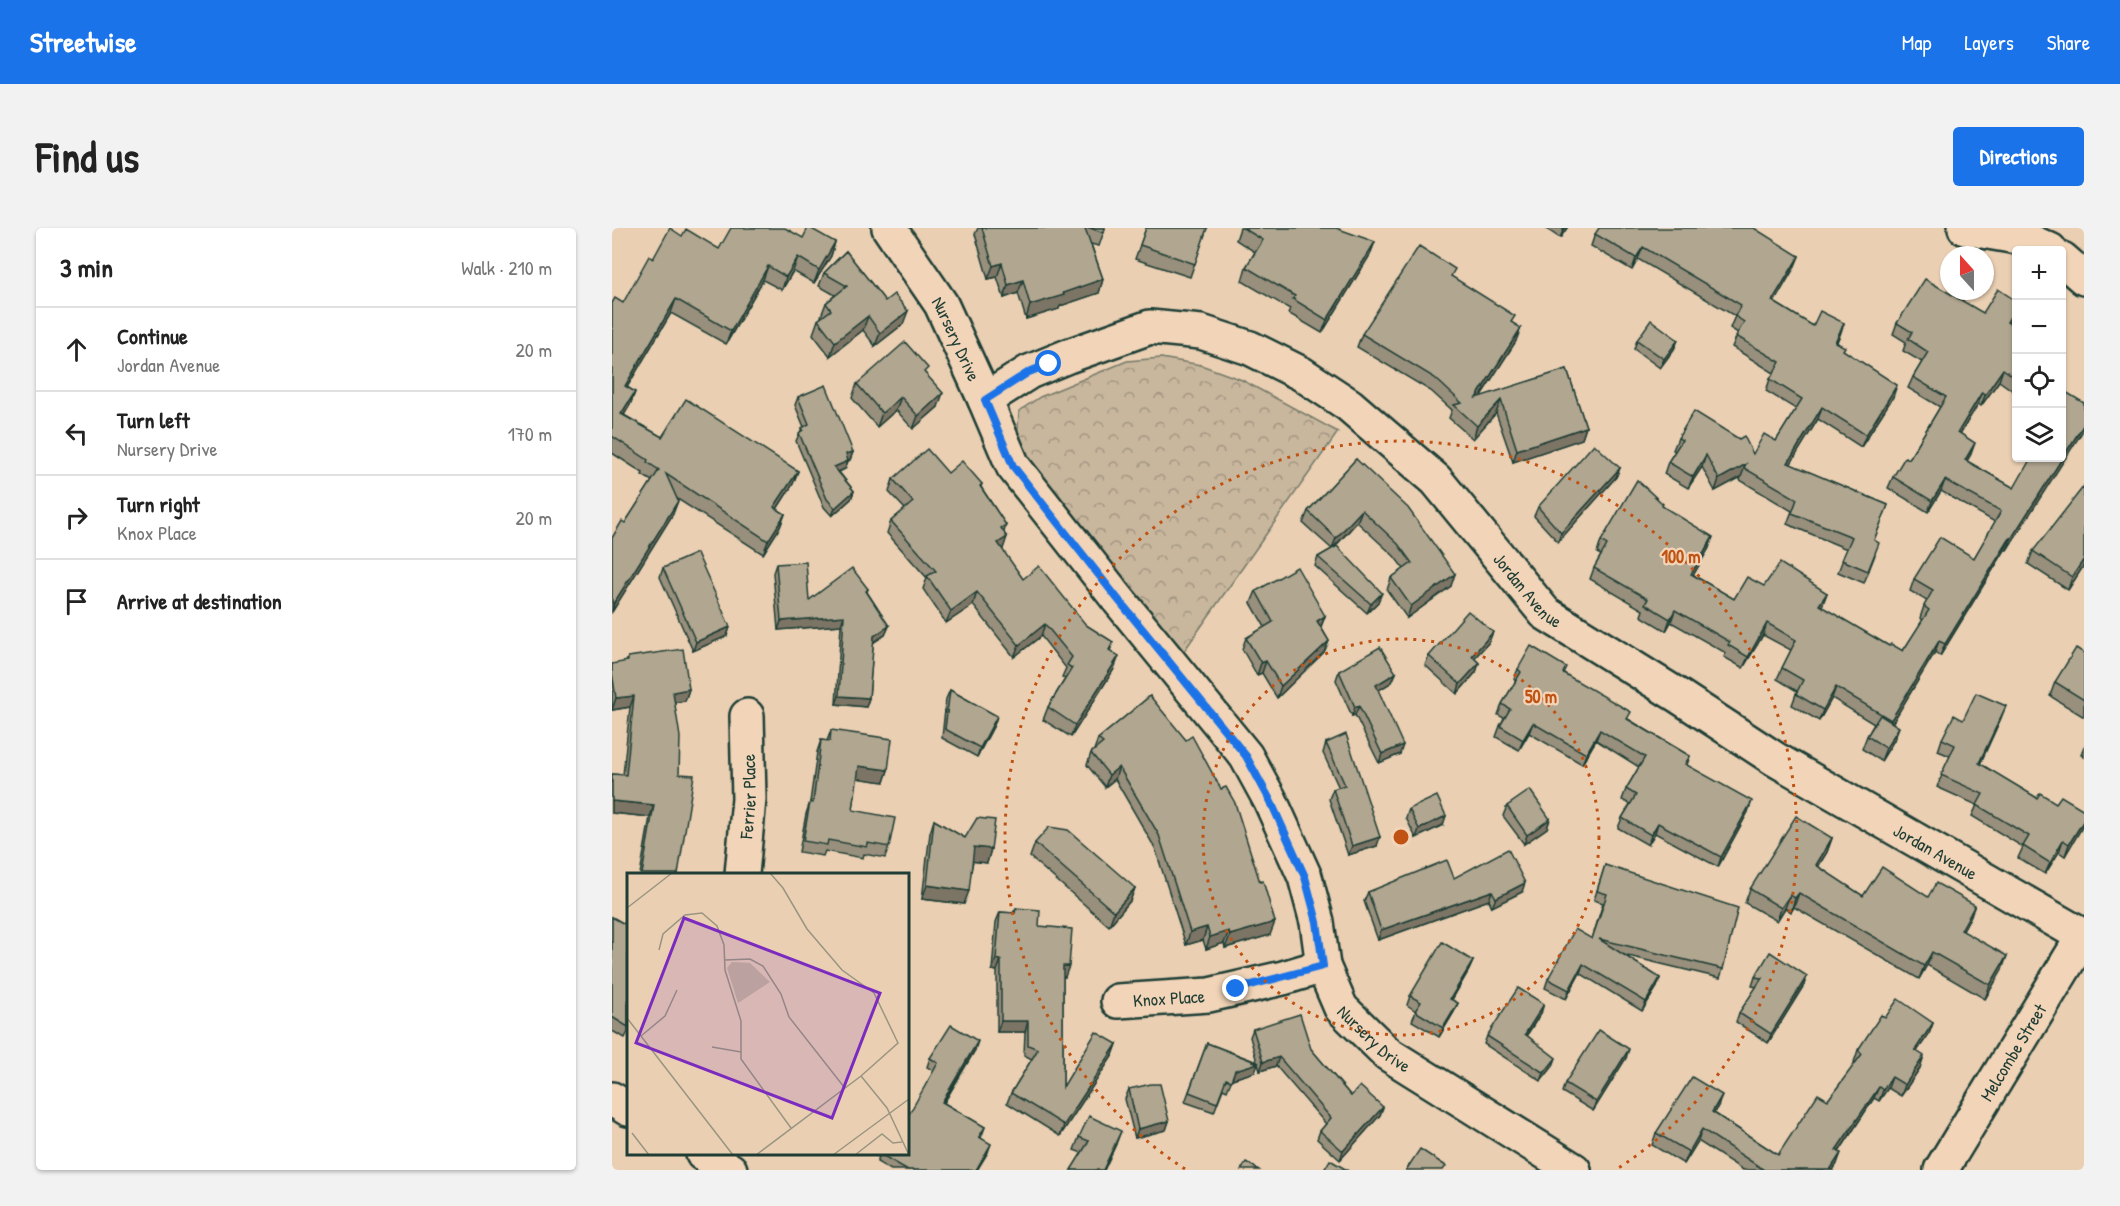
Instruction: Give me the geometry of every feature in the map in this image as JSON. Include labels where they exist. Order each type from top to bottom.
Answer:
[{"type":"street","name":"Nursery Drive","points":[[889,228],[941,304],[1013,466],[1246,756],[1270,800],[1305,877],[1317,922],[1323,966],[1341,1008],[1388,1054],[1574,1170]]},
{"type":"street","points":[[1965,228],[2023,238],[2041,246]]},
{"type":"street","points":[[2066,263],[2084,278]]},
{"type":"street","name":"Jordan Avenue","points":[[985,400],[1029,372],[1150,327],[1201,332],[1250,348],[1302,374],[1349,405],[1436,480],[1545,613],[1775,759],[2084,935]]},
{"type":"street","name":"Ferrier Place","points":[[742,873],[749,799],[747,716]]},
{"type":"street","name":"Melcombe Street","points":[[1941,1170],[2084,935]]},
{"type":"street","name":"Knox Place","points":[[1118,1001],[1209,995],[1323,966]]},
{"type":"street","points":[[705,1155],[730,1170]]},
{"type":"green space","points":[[1161,358],[1201,365],[1242,380],[1338,432],[1184,651],[1064,516],[1017,446],[1019,411],[1040,397],[1127,361]]},
{"type":"building","points":[[670,228],[682,236],[686,229],[719,249],[731,228],[785,228],[803,238],[810,228],[835,242],[819,270],[798,257],[786,277],[768,266],[731,331],[676,299],[625,386],[635,392],[621,414],[662,437],[686,399],[798,471],[774,507],[785,514],[768,541],[666,474],[678,501],[614,603],[612,602],[612,538],[622,521],[625,523],[659,470],[612,436],[612,303],[615,298],[623,303],[649,256],[653,259]]},
{"type":"building","points":[[982,228],[1085,228],[1103,279],[1063,293],[1064,295],[1030,305],[1023,280],[1008,285],[1002,263],[993,266]]},
{"type":"building","points":[[1090,228],[1105,228],[1104,233]]},
{"type":"building","points":[[1146,228],[1207,228],[1195,264],[1140,245]]},
{"type":"building","points":[[1243,228],[1336,228],[1375,242],[1327,320],[1293,299],[1295,296],[1246,267],[1263,240]]},
{"type":"building","points":[[1599,228],[1754,228],[1799,256],[1772,301],[1813,326],[1820,311],[1844,323],[1835,342],[1845,347],[1843,350],[1897,385],[1866,435],[1822,407],[1788,463],[1888,505],[1874,540],[1879,543],[1868,571],[1842,560],[1852,537],[1792,513],[1797,499],[1744,468],[1746,464],[1719,479],[1706,455],[1693,477],[1668,462],[1682,440],[1678,438],[1694,411],[1739,439],[1744,436],[1753,454],[1764,434],[1776,441],[1802,399],[1770,379],[1780,362],[1736,336],[1744,322],[1735,316],[1741,305],[1643,247],[1636,258],[1595,234]]},
{"type":"building","points":[[1419,246],[1455,269],[1451,276],[1515,316],[1511,322],[1521,328],[1476,398],[1567,369],[1586,427],[1517,450],[1501,400],[1477,426],[1454,405],[1462,403],[1435,378],[1362,334]]},
{"type":"building","points":[[846,251],[885,301],[894,294],[908,311],[880,333],[868,316],[835,342],[818,320],[831,310],[826,303],[847,286],[824,273]]},
{"type":"building","points":[[1925,279],[1940,288],[1940,300],[1961,300],[1983,313],[1991,300],[1994,300],[1998,289],[2012,298],[2012,314],[2007,322],[2012,325],[2012,375],[2003,369],[1985,395],[1982,392],[1958,432],[1975,443],[1965,460],[2014,488],[2029,462],[2060,462],[1945,644],[1939,641],[1891,720],[1836,687],[1823,710],[1796,694],[1803,680],[1782,668],[1796,640],[1767,623],[1748,657],[1728,645],[1730,642],[1675,610],[1670,619],[1645,604],[1648,599],[1594,568],[1607,545],[1601,541],[1637,480],[1663,504],[1662,506],[1713,537],[1691,574],[1734,599],[1747,577],[1764,586],[1780,563],[1827,593],[1819,605],[1889,646],[1891,644],[1903,651],[1929,610],[1924,606],[1933,590],[1914,579],[1940,537],[1974,558],[2001,511],[1945,480],[1932,501],[1893,477],[1905,457],[1909,459],[1946,397],[1913,377],[1928,352],[1908,339],[1912,332],[1897,323]]},
{"type":"building","points":[[1651,320],[1678,340],[1664,359],[1637,340]]},
{"type":"building","points":[[905,342],[928,368],[924,372],[943,393],[918,416],[901,397],[882,413],[857,384]]},
{"type":"building","points":[[826,385],[853,452],[846,454],[848,461],[834,467],[854,491],[835,508],[827,499],[799,433],[809,424],[798,397]]},
{"type":"building","points":[[2066,392],[2084,403],[2084,424],[2066,452]]},
{"type":"building","points":[[1594,444],[1620,468],[1561,533],[1538,507]]},
{"type":"building","points":[[927,449],[948,473],[962,461],[982,484],[980,486],[1006,525],[1001,528],[1007,537],[998,543],[1023,579],[1039,566],[1086,625],[1113,642],[1109,650],[1119,656],[1075,725],[1048,707],[1072,668],[1067,665],[1072,657],[1045,624],[1019,645],[977,592],[951,611],[927,576],[936,571],[891,521],[913,502],[893,479]]},
{"type":"building","points":[[1356,459],[1408,508],[1455,574],[1411,606],[1391,578],[1412,563],[1398,544],[1362,510],[1336,538],[1308,511]]},
{"type":"building","points":[[2084,486],[2084,559],[2072,577],[2033,551]]},
{"type":"building","points":[[1337,546],[1382,593],[1371,604],[1318,557]]},
{"type":"building","points":[[697,553],[730,627],[696,642],[663,568]]},
{"type":"building","points":[[806,562],[809,600],[852,568],[868,589],[866,591],[889,626],[874,636],[869,698],[839,696],[844,616],[781,621],[776,564]]},
{"type":"building","points":[[1297,567],[1325,616],[1317,621],[1329,641],[1281,686],[1266,661],[1261,663],[1246,638],[1273,622],[1256,591]]},
{"type":"building","points":[[1468,611],[1493,632],[1472,656],[1479,663],[1460,684],[1429,656]]},
{"type":"building","points":[[1531,646],[1566,667],[1563,673],[1631,712],[1627,719],[1690,756],[1685,764],[1752,801],[1721,857],[1658,823],[1651,835],[1622,818],[1636,795],[1626,789],[1645,757],[1600,730],[1586,754],[1533,723],[1523,740],[1500,726],[1510,709],[1502,704],[1521,672],[1518,669]]},
{"type":"building","points":[[1380,647],[1396,673],[1376,685],[1403,745],[1382,754],[1359,706],[1355,707],[1339,671]]},
{"type":"building","points":[[2076,648],[2084,653],[2084,700],[2055,682]]},
{"type":"building","points":[[683,649],[689,689],[673,692],[680,737],[679,774],[694,775],[678,873],[642,873],[654,805],[612,801],[612,774],[626,775],[634,696],[616,698],[612,664],[628,661],[628,657]]},
{"type":"building","points":[[950,690],[997,716],[980,748],[945,729]]},
{"type":"building","points":[[1976,693],[2006,706],[1979,763],[2037,798],[2040,793],[2056,803],[2061,796],[2084,810],[2084,820],[2069,844],[2063,840],[2050,863],[2023,846],[2029,836],[1977,805],[1983,794],[1941,775],[1955,745],[1942,739],[1954,715],[1963,720]]},
{"type":"building","points":[[1150,696],[1186,740],[1192,736],[1221,789],[1226,787],[1235,803],[1275,922],[1230,935],[1229,931],[1210,937],[1207,927],[1190,932],[1159,835],[1119,767],[1109,775],[1091,753],[1103,743],[1098,739]]},
{"type":"building","points":[[1880,715],[1899,727],[1886,748],[1867,736]]},
{"type":"building","points":[[831,730],[892,739],[888,770],[859,766],[853,810],[895,818],[889,847],[868,843],[867,847],[828,840],[827,845],[803,841],[810,802],[813,803],[821,740],[830,741]]},
{"type":"building","points":[[1346,734],[1380,837],[1352,846],[1333,789],[1345,785],[1326,743]]},
{"type":"building","points":[[1530,790],[1550,819],[1527,835],[1507,806]]},
{"type":"building","points":[[1437,796],[1446,816],[1419,829],[1409,809]]},
{"type":"building","points":[[1796,816],[1832,838],[1816,865],[1863,896],[1882,867],[1928,897],[1936,883],[1975,905],[1961,930],[2007,956],[1990,985],[1932,952],[1924,966],[1799,893],[1795,898],[1790,895],[1781,908],[1750,889]]},
{"type":"building","points":[[977,818],[995,820],[991,849],[974,847],[969,891],[927,885],[934,820],[965,838]]},
{"type":"building","points":[[1049,827],[1068,830],[1135,888],[1114,912],[1035,843]]},
{"type":"building","points":[[1508,849],[1525,883],[1496,898],[1492,891],[1381,930],[1368,892],[1447,860],[1454,878]]},
{"type":"building","points":[[1605,865],[1738,908],[1723,969],[1599,939],[1660,978],[1646,1002],[1583,964],[1569,990],[1548,979],[1575,929],[1592,939],[1607,894],[1597,891]]},
{"type":"building","points":[[1016,908],[1040,910],[1039,926],[1072,929],[1069,966],[1063,966],[1063,1087],[1096,1032],[1117,1044],[1064,1125],[1011,1093],[1038,1049],[1028,1045],[1028,1021],[1001,1021],[1001,960],[996,959],[1000,912],[1015,913]]},
{"type":"building","points":[[612,917],[627,925],[627,1026],[612,1017]]},
{"type":"building","points":[[1442,942],[1473,961],[1450,999],[1458,1003],[1443,1028],[1415,1011],[1421,1002],[1410,996]]},
{"type":"building","points":[[1770,952],[1807,976],[1771,1034],[1739,1013],[1762,978],[1755,977]]},
{"type":"building","points":[[1518,988],[1544,1004],[1525,1034],[1556,1058],[1544,1073],[1487,1036]]},
{"type":"building","points":[[1898,999],[1933,1023],[1915,1050],[1924,1056],[1905,1085],[1892,1077],[1883,1090],[1879,1087],[1836,1150],[1841,1153],[1830,1170],[1764,1170],[1702,1129],[1689,1152],[1656,1133],[1692,1077],[1722,1095],[1712,1112],[1778,1155],[1818,1094],[1828,1100],[1862,1054],[1858,1050],[1881,1015],[1885,1018]]},
{"type":"building","points":[[1300,1014],[1311,1049],[1351,1096],[1360,1086],[1383,1107],[1343,1151],[1320,1131],[1331,1118],[1279,1057],[1263,1062],[1253,1029]]},
{"type":"building","points":[[951,1025],[978,1041],[942,1102],[985,1127],[979,1137],[991,1144],[976,1170],[908,1170],[882,1155],[909,1155],[909,1114],[938,1063],[930,1058]]},
{"type":"building","points":[[1599,1030],[1629,1049],[1596,1102],[1565,1083]]},
{"type":"building","points":[[1207,1043],[1258,1063],[1235,1070],[1231,1081],[1226,1079],[1217,1103],[1189,1092]]},
{"type":"building","points":[[1160,1084],[1169,1121],[1138,1129],[1129,1089]]},
{"type":"building","points":[[1089,1116],[1121,1131],[1103,1170],[1071,1170],[1089,1141],[1079,1137]]},
{"type":"building","points":[[1420,1149],[1446,1166],[1443,1170],[1406,1170]]},
{"type":"building","points":[[1330,1160],[1347,1170],[1324,1170]]},
{"type":"building","points":[[1246,1162],[1259,1170],[1241,1170]]},
{"type":"route","points":[[1049,364],[1029,372],[985,400],[1013,466],[1246,756],[1270,800],[1305,877],[1317,922],[1323,966],[1236,989]]}]
